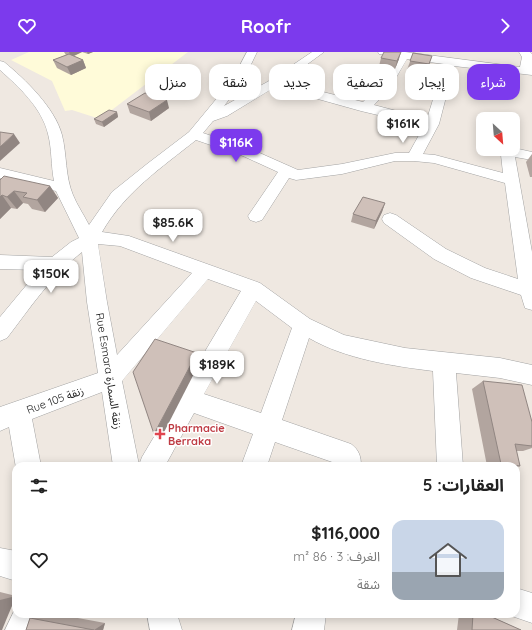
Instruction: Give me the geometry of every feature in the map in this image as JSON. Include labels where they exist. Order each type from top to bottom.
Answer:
[{"type":"street","points":[[89,240],[101,219],[118,196],[152,167],[194,135],[208,119],[237,81],[252,52]]},
{"type":"street","points":[[301,64],[319,52]]},
{"type":"street","points":[[383,52],[418,55],[455,63],[492,63],[528,72],[528,56],[524,52]]},
{"type":"street","points":[[414,157],[432,124],[455,63],[465,52]]},
{"type":"street","points":[[365,108],[386,85],[404,55]]},
{"type":"street","name":"Rue Esmara زنقة السمارة","points":[[3,70],[25,86],[45,113],[55,134],[65,195],[89,240],[97,302],[125,462]]},
{"type":"street","points":[[208,119],[222,114],[269,85]]},
{"type":"street","points":[[325,96],[365,108],[432,124]]},
{"type":"street","points":[[194,135],[248,153],[286,172],[296,175],[305,175],[395,157],[414,157],[435,159],[511,180]]},
{"type":"street","points":[[531,294],[508,155],[509,153],[514,152],[532,156]]},
{"type":"street","points":[[256,216],[286,172]]},
{"type":"street","points":[[1,175],[63,188]]},
{"type":"street","points":[[390,219],[440,254],[478,273],[531,294]]},
{"type":"street","points":[[0,332],[56,264],[71,251],[89,240],[109,238],[123,240],[253,288],[303,325],[342,344],[405,358],[500,368],[532,375]]},
{"type":"street","points":[[0,262],[56,264]]},
{"type":"street","points":[[110,379],[205,270]]},
{"type":"street","points":[[153,462],[253,288]]},
{"type":"street","points":[[255,462],[303,325]]},
{"type":"street","points":[[444,362],[450,462]]},
{"type":"street","name":"Rue 105 زنقة","points":[[9,416],[110,379]]},
{"type":"street","points":[[189,400],[342,453],[348,457],[348,462]]},
{"type":"street","points":[[9,416],[26,462]]},
{"type":"street","points":[[0,562],[12,565]]},
{"type":"street","points":[[520,604],[532,608]]},
{"type":"street","points":[[21,630],[27,618]]},
{"type":"street","points":[[308,630],[310,618]]},
{"type":"shaded area","points":[[29,52],[188,52],[172,64],[145,64],[145,85],[100,119],[72,110],[65,111],[52,81],[11,60]]},
{"type":"building","points":[[384,52],[401,52],[397,61],[381,58]]},
{"type":"building","points":[[413,53],[432,56],[429,64],[410,61]]},
{"type":"building","points":[[69,54],[83,60],[67,67],[53,60]]},
{"type":"building","points":[[145,93],[145,100],[167,100],[149,112],[127,104]]},
{"type":"building","points":[[109,110],[117,112],[102,122],[94,119]]},
{"type":"building","points":[[0,132],[14,134],[0,147]]},
{"type":"building","points":[[4,176],[50,186],[37,200],[23,197],[27,193],[14,191],[7,197],[2,195],[0,197],[0,180]]},
{"type":"building","points":[[363,197],[385,203],[376,221],[353,214]]},
{"type":"building","points":[[155,339],[197,353],[154,434],[133,372]]},
{"type":"building","points":[[483,381],[522,385],[532,422],[532,446],[515,444],[519,462],[501,462]]},
{"type":"building","points":[[30,618],[94,630],[26,630]]},
{"type":"building","points":[[473,618],[494,618],[521,630],[472,630]]},
{"type":"place","name":"Pharmacie Berraka","points":[[160,434]]}]
